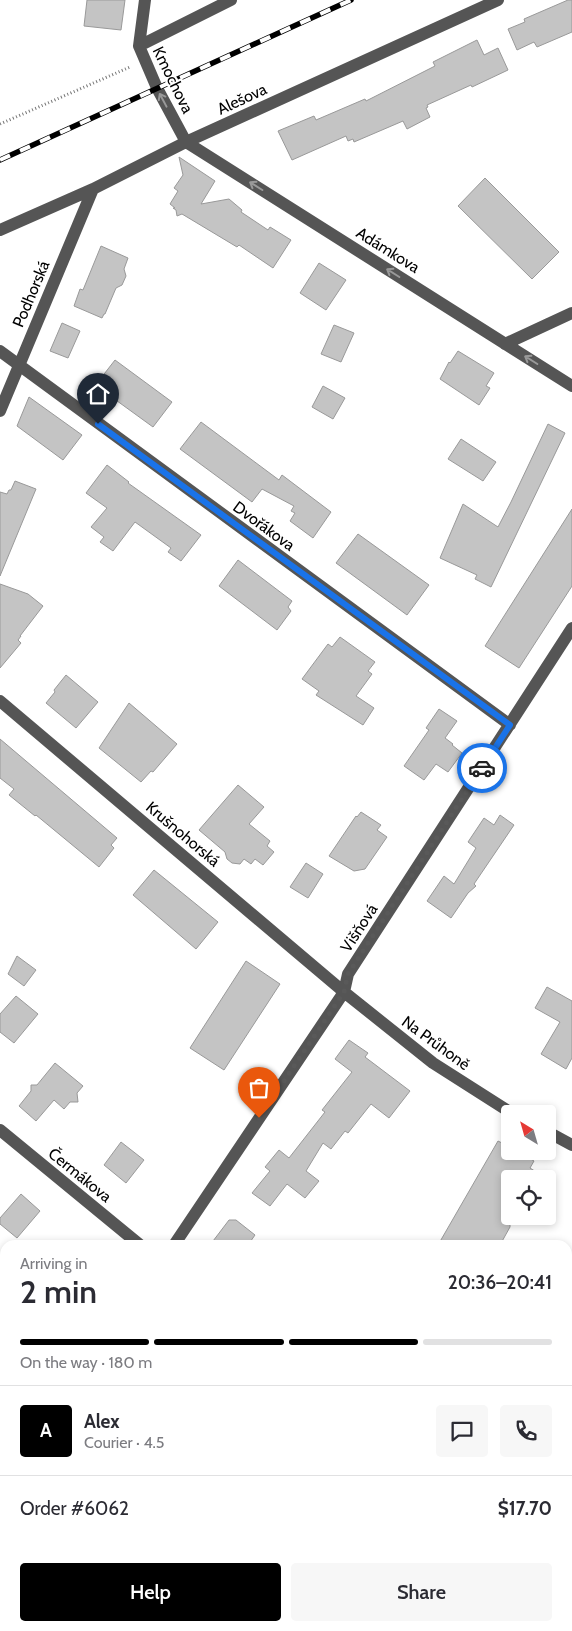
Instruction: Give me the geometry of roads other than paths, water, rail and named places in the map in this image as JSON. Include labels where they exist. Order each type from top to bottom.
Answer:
[{"type":"street","name":"Kmochova","points":[[145,0],[139,46],[157,88],[186,142]]},
{"type":"street","points":[[139,46],[231,0]]},
{"type":"street","name":"Alešova","points":[[0,230],[93,189],[186,142],[498,0]]},
{"type":"street","name":"Adámkova","points":[[186,142],[572,386]]},
{"type":"street","name":"Podhorská","points":[[0,411],[93,189]]},
{"type":"street","points":[[505,344],[572,313]]},
{"type":"street","name":"Dvořákova","points":[[0,352],[510,725]]},
{"type":"street","name":"Višňová","points":[[177,1240],[344,992],[348,974],[572,628]]},
{"type":"street","name":"Krušnohorská","points":[[0,701],[344,992]]},
{"type":"street","name":"Na Průhoně","points":[[344,992],[433,1063],[501,1106]]},
{"type":"street","name":"Čermákova","points":[[0,1130],[134,1240]]},
{"type":"street","points":[[556,1136],[572,1145]]},
{"type":"railway","points":[[0,160],[351,0]]}]
